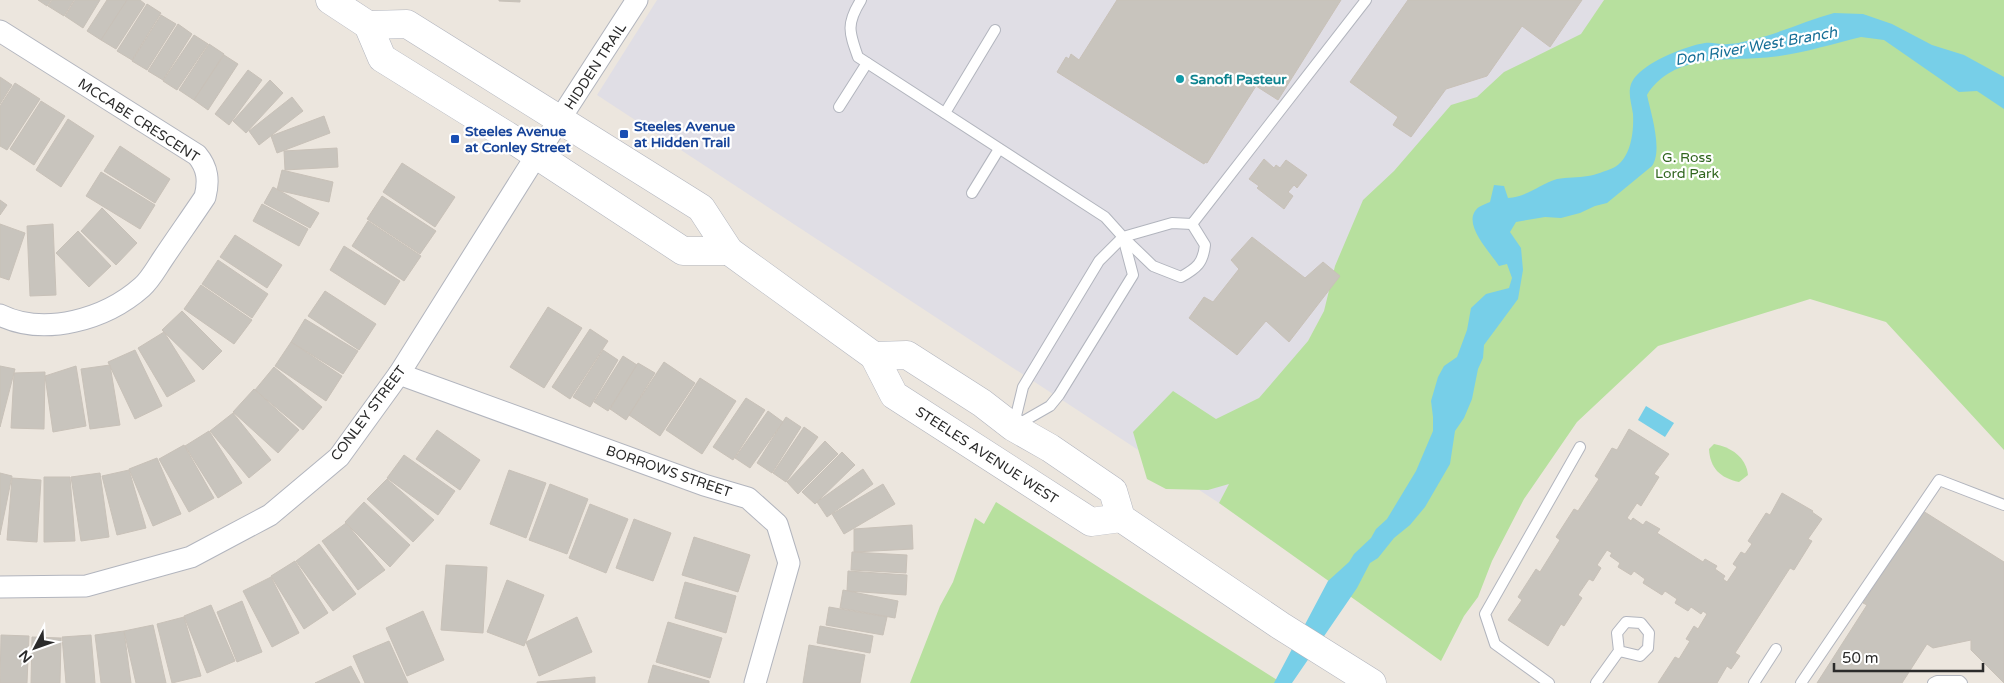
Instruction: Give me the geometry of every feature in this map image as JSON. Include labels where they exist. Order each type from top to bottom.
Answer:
[{"type":"main road","points":[[330,0],[368,25],[382,58],[683,251],[729,251]]},
{"type":"main road","name":"STEELES AVENUE WEST","points":[[368,25],[407,24],[701,208],[729,251],[874,356],[894,395],[1091,522],[1121,518]]},
{"type":"main road","points":[[874,356],[907,355],[982,403],[1013,427],[1050,448],[1113,491],[1121,518],[1280,626],[1372,683]]},
{"type":"main road","points":[[992,458],[1013,427]]},
{"type":"street","name":"HIDDEN TRAIL","points":[[536,156],[637,0]]},
{"type":"street","name":"MCCABE CRESCENT","points":[[0,31],[197,155],[205,164],[208,187],[206,197],[143,286],[117,306],[88,319],[60,324],[31,323],[0,315]]},
{"type":"street","name":"CONLEY STREET","points":[[0,587],[86,586],[192,557],[270,515],[339,457],[399,374],[536,156]]},
{"type":"street","name":"BORROWS STREET","points":[[399,374],[704,485],[748,498],[777,524],[789,563],[755,683]]},
{"type":"lane","points":[[861,0],[853,12],[849,32],[858,57],[1106,217],[1123,237],[1154,266],[1181,277],[1195,270],[1204,258],[1205,245],[1192,224]]},
{"type":"lane","points":[[1192,224],[1366,0]]},
{"type":"lane","points":[[945,113],[995,30]]},
{"type":"lane","points":[[839,107],[867,63]]},
{"type":"lane","points":[[972,193],[1000,149]]},
{"type":"lane","points":[[1013,427],[1023,387],[1099,261],[1123,237],[1172,223],[1192,224]]},
{"type":"lane","points":[[1013,427],[1050,406],[1059,395],[1133,275],[1123,237]]},
{"type":"lane","points":[[1549,683],[1495,644],[1485,614],[1580,448]]},
{"type":"lane","points":[[1800,683],[1939,480],[2004,505]]},
{"type":"lane","points":[[1754,683],[1776,649]]},
{"type":"lane","points":[[1596,683],[1619,651]]},
{"type":"lane","points":[[1933,683],[1936,680],[1960,681],[1962,683]]},
{"type":"shaded area","name":"Sanofi Pasteur","points":[[657,0],[1604,0],[1573,47],[1358,250],[1219,503],[597,95]]},
{"type":"green space","name":"G. Ross Lord Park","points":[[1604,0],[2004,0],[2004,450],[1886,322],[1810,299],[1658,346],[1577,422],[1524,499],[1492,561],[1478,597],[1464,616],[1441,661],[1219,503],[1229,484],[1208,490],[1166,489],[1147,479],[1133,432],[1173,391],[1216,419],[1259,398],[1308,341],[1324,311],[1335,266],[1363,200],[1394,171],[1451,105],[1477,97],[1504,72],[1581,34]]},
{"type":"green space","points":[[1714,444],[1732,450],[1737,454],[1744,463],[1748,475],[1739,482],[1721,475],[1711,462],[1709,449]]},
{"type":"green space","points":[[996,502],[1282,683],[910,683],[940,606],[953,582],[975,518],[984,524]]},
{"type":"water","name":"Don River West Branch","points":[[1834,13],[1863,14],[1892,24],[1932,45],[1964,55],[2004,77],[2004,109],[1977,91],[1959,92],[1884,40],[1861,37],[1782,56],[1720,60],[1686,65],[1658,81],[1647,95],[1656,142],[1655,159],[1652,166],[1607,203],[1561,218],[1545,217],[1516,222],[1510,232],[1521,248],[1523,270],[1518,299],[1484,345],[1483,358],[1478,369],[1472,399],[1464,418],[1455,431],[1450,464],[1425,507],[1410,525],[1394,538],[1378,558],[1370,563],[1357,588],[1292,683],[1274,683],[1328,581],[1349,562],[1354,554],[1371,538],[1376,529],[1387,519],[1416,471],[1433,431],[1431,401],[1438,377],[1444,366],[1457,357],[1467,330],[1471,308],[1486,294],[1509,288],[1512,278],[1507,264],[1499,266],[1474,229],[1474,213],[1479,207],[1490,202],[1494,185],[1504,186],[1508,198],[1515,197],[1557,179],[1591,175],[1613,168],[1619,164],[1628,152],[1632,137],[1633,121],[1630,89],[1633,80],[1643,69],[1669,54],[1688,47],[1705,43],[1735,44]]},
{"type":"water","points":[[1646,406],[1674,423],[1665,437],[1638,420]]},
{"type":"building","points":[[38,0],[51,0],[47,6]]},
{"type":"building","points":[[52,0],[74,0],[64,16],[48,6]]},
{"type":"building","points":[[75,0],[100,0],[83,28],[65,16]]},
{"type":"building","points":[[107,0],[127,0],[101,40],[87,31]]},
{"type":"building","points":[[127,0],[140,0],[145,4],[116,49],[101,40]]},
{"type":"building","points":[[520,0],[520,2],[499,1]]},
{"type":"building","name":"Sanofi Pasteur","points":[[1117,0],[1341,0],[1278,100],[1256,86],[1207,163],[1205,162],[1204,164],[1057,72],[1066,57],[1069,59],[1071,54],[1079,60]]},
{"type":"building","points":[[1408,0],[1582,0],[1550,47],[1522,26],[1487,76],[1446,89],[1411,137],[1393,125],[1398,117],[1350,82]]},
{"type":"building","points":[[147,4],[161,13],[132,60],[117,51]]},
{"type":"building","points":[[161,15],[176,24],[147,70],[132,61]]},
{"type":"building","points":[[178,24],[192,34],[163,80],[148,71]]},
{"type":"building","points":[[194,35],[208,44],[177,90],[163,81]]},
{"type":"building","points":[[209,44],[224,54],[194,100],[179,90]]},
{"type":"building","points":[[224,55],[238,64],[208,110],[194,100]]},
{"type":"building","points":[[248,70],[262,80],[229,125],[215,114]]},
{"type":"building","points":[[0,77],[12,85],[0,104]]},
{"type":"building","points":[[270,80],[283,93],[246,133],[233,121]]},
{"type":"building","points":[[15,83],[40,99],[7,150],[0,146],[0,106]]},
{"type":"building","points":[[292,97],[303,111],[259,145],[249,131]]},
{"type":"building","points":[[41,101],[65,116],[34,165],[10,149]]},
{"type":"building","points":[[324,116],[330,133],[277,153],[271,136]]},
{"type":"building","points":[[68,119],[94,136],[61,187],[36,170]]},
{"type":"building","points":[[120,146],[170,179],[155,203],[104,171]]},
{"type":"building","points":[[337,148],[338,167],[285,170],[284,151]]},
{"type":"building","points":[[1264,159],[1274,168],[1276,165],[1280,168],[1286,160],[1307,175],[1297,188],[1294,185],[1288,192],[1293,196],[1284,209],[1257,188],[1259,186],[1249,179]]},
{"type":"building","points":[[402,163],[455,197],[435,227],[383,192]]},
{"type":"building","points":[[282,170],[333,182],[329,202],[277,190]]},
{"type":"building","points":[[101,172],[155,205],[140,229],[86,196]]},
{"type":"building","points":[[273,187],[319,213],[310,228],[264,203]]},
{"type":"building","points":[[382,196],[436,231],[420,254],[367,219]]},
{"type":"building","points":[[0,200],[7,205],[0,215]]},
{"type":"building","points":[[262,204],[308,229],[299,246],[253,221]]},
{"type":"building","points":[[102,208],[137,243],[116,265],[81,231]]},
{"type":"building","points":[[368,221],[421,256],[404,281],[352,246]]},
{"type":"building","points":[[0,224],[25,233],[9,280],[0,277]]},
{"type":"building","points":[[53,224],[56,295],[30,296],[27,226]]},
{"type":"building","points":[[78,231],[111,266],[89,287],[56,253]]},
{"type":"building","points":[[235,235],[282,265],[267,288],[220,257]]},
{"type":"building","points":[[1252,237],[1305,278],[1323,262],[1340,276],[1289,342],[1266,321],[1237,355],[1189,318],[1204,297],[1213,302],[1239,269],[1231,260]]},
{"type":"building","points":[[344,246],[400,281],[385,305],[330,270]]},
{"type":"building","points":[[218,260],[268,294],[252,318],[202,284]]},
{"type":"building","points":[[201,285],[252,320],[234,344],[184,309]]},
{"type":"building","points":[[325,291],[376,324],[359,350],[308,316]]},
{"type":"building","points":[[548,307],[582,328],[544,388],[510,367]]},
{"type":"building","points":[[182,311],[222,351],[203,370],[162,330]]},
{"type":"building","points":[[305,319],[358,351],[343,374],[291,342]]},
{"type":"building","points":[[590,329],[608,341],[570,399],[552,387]]},
{"type":"building","points":[[164,332],[195,381],[167,397],[138,348]]},
{"type":"building","points":[[291,342],[342,376],[326,401],[275,366]]},
{"type":"building","points":[[135,350],[162,406],[135,419],[108,362]]},
{"type":"building","points":[[603,350],[618,360],[590,407],[573,397]]},
{"type":"building","points":[[623,356],[637,365],[608,411],[594,402]]},
{"type":"building","points":[[664,362],[695,383],[660,436],[629,415]]},
{"type":"building","points":[[638,363],[655,373],[626,420],[610,409]]},
{"type":"building","points":[[110,365],[120,425],[90,429],[81,369]]},
{"type":"building","points":[[0,366],[15,369],[0,427]]},
{"type":"building","points":[[76,366],[86,426],[53,432],[45,376]]},
{"type":"building","points":[[274,367],[322,407],[303,430],[255,390]]},
{"type":"building","points":[[45,372],[44,429],[11,428],[14,373]]},
{"type":"building","points":[[700,378],[736,401],[702,454],[666,430]]},
{"type":"building","points":[[254,389],[299,430],[278,453],[233,412]]},
{"type":"building","points":[[746,398],[765,410],[733,460],[713,447]]},
{"type":"building","points":[[768,411],[783,422],[750,468],[735,458]]},
{"type":"building","points":[[233,413],[271,460],[249,478],[210,431]]},
{"type":"building","points":[[786,417],[801,427],[772,473],[757,463]]},
{"type":"building","points":[[804,427],[818,437],[786,482],[773,473]]},
{"type":"building","points":[[1629,429],[1669,454],[1654,474],[1659,477],[1641,506],[1637,503],[1627,518],[1631,521],[1633,518],[1643,525],[1646,521],[1660,529],[1657,533],[1703,562],[1705,559],[1717,566],[1715,569],[1725,576],[1723,579],[1727,582],[1737,567],[1733,564],[1741,552],[1745,554],[1752,544],[1748,541],[1766,513],[1770,515],[1782,493],[1813,511],[1822,519],[1808,539],[1812,541],[1794,570],[1790,568],[1735,653],[1740,656],[1731,669],[1727,666],[1717,683],[1658,683],[1675,657],[1679,659],[1690,641],[1686,639],[1694,626],[1698,629],[1707,614],[1703,611],[1701,614],[1691,607],[1688,611],[1675,603],[1677,599],[1665,591],[1662,595],[1643,583],[1645,579],[1634,571],[1631,575],[1618,567],[1620,563],[1610,556],[1612,553],[1607,550],[1597,565],[1601,568],[1593,581],[1589,579],[1578,595],[1582,598],[1564,626],[1561,624],[1548,646],[1508,620],[1522,600],[1518,597],[1536,569],[1540,572],[1560,540],[1556,537],[1574,509],[1578,511],[1599,479],[1595,476],[1612,448],[1617,450]]},
{"type":"building","points":[[437,430],[480,460],[460,490],[416,459]]},
{"type":"building","points":[[209,431],[242,483],[218,498],[185,446]]},
{"type":"building","points":[[825,441],[838,454],[798,494],[787,482]]},
{"type":"building","points":[[184,445],[214,498],[189,512],[159,459]]},
{"type":"building","points":[[842,452],[855,465],[815,504],[802,492]]},
{"type":"building","points":[[404,455],[455,491],[438,515],[387,478]]},
{"type":"building","points":[[157,458],[181,514],[153,526],[129,469]]},
{"type":"building","points":[[863,469],[873,484],[827,517],[817,502]]},
{"type":"building","points":[[129,470],[146,528],[117,535],[102,476]]},
{"type":"building","points":[[509,470],[546,483],[526,538],[490,524]]},
{"type":"building","points":[[0,473],[12,476],[0,535]]},
{"type":"building","points":[[100,473],[109,537],[81,541],[71,477]]},
{"type":"building","points":[[44,477],[70,477],[75,541],[44,542]]},
{"type":"building","points":[[12,478],[41,480],[37,542],[7,540]]},
{"type":"building","points":[[387,479],[434,520],[413,542],[367,499]]},
{"type":"building","points":[[550,484],[588,499],[567,554],[529,540]]},
{"type":"building","points":[[883,484],[895,504],[844,534],[832,514]]},
{"type":"building","points":[[364,502],[410,545],[390,567],[345,522]]},
{"type":"building","points":[[590,504],[628,519],[606,573],[569,558]]},
{"type":"building","points":[[1923,511],[2004,562],[2004,683],[1971,650],[1971,640],[1933,648],[1927,644],[1902,683],[1817,683],[1867,605],[1863,603]]},
{"type":"building","points":[[634,519],[671,533],[653,581],[616,568]]},
{"type":"building","points":[[346,523],[385,570],[358,590],[322,541]]},
{"type":"building","points":[[912,525],[913,549],[854,552],[854,529]]},
{"type":"building","points":[[694,537],[750,555],[738,592],[682,575]]},
{"type":"building","points":[[319,544],[356,594],[333,611],[296,561]]},
{"type":"building","points":[[852,552],[907,555],[906,573],[851,570]]},
{"type":"building","points":[[295,561],[328,613],[304,629],[271,576]]},
{"type":"building","points":[[446,565],[487,567],[483,633],[441,630]]},
{"type":"building","points":[[848,571],[907,575],[906,595],[847,591]]},
{"type":"building","points":[[271,577],[299,633],[272,647],[243,591]]},
{"type":"building","points":[[507,580],[544,595],[524,646],[487,632]]},
{"type":"building","points":[[685,582],[736,596],[726,633],[675,618]]},
{"type":"building","points":[[843,590],[898,601],[895,618],[840,608]]},
{"type":"building","points":[[242,601],[262,652],[237,662],[217,612]]},
{"type":"building","points":[[211,605],[235,661],[207,673],[184,616]]},
{"type":"building","points":[[829,607],[887,617],[883,635],[826,625]]},
{"type":"building","points":[[423,611],[444,660],[407,676],[386,628]]},
{"type":"building","points":[[184,617],[201,676],[172,683],[157,624]]},
{"type":"building","points":[[577,617],[592,652],[539,676],[526,642]]},
{"type":"building","points":[[668,622],[722,638],[710,678],[656,662]]},
{"type":"building","points":[[153,625],[166,683],[136,683],[124,631]]},
{"type":"building","points":[[820,626],[873,636],[870,653],[817,643]]},
{"type":"building","points":[[124,631],[131,683],[101,683],[95,635]]},
{"type":"building","points":[[1,635],[29,636],[27,683],[0,683]]},
{"type":"building","points":[[91,635],[95,683],[66,683],[62,637]]},
{"type":"building","points":[[32,637],[61,638],[60,683],[31,683]]},
{"type":"building","points":[[389,641],[408,683],[365,683],[353,656]]},
{"type":"building","points":[[809,645],[865,655],[860,683],[803,683]]},
{"type":"building","points":[[653,665],[709,681],[709,683],[648,683]]},
{"type":"building","points":[[351,666],[360,683],[315,683]]},
{"type":"building","points":[[595,677],[595,683],[537,683],[537,682]]},
{"type":"place","name":"Sanofi Pasteur","points":[[1180,79]]},
{"type":"place","name":"Steeles Avenue at Hidden Trail","points":[[624,134]]},
{"type":"place","name":"Steeles Avenue at Conley Street","points":[[455,139]]}]
